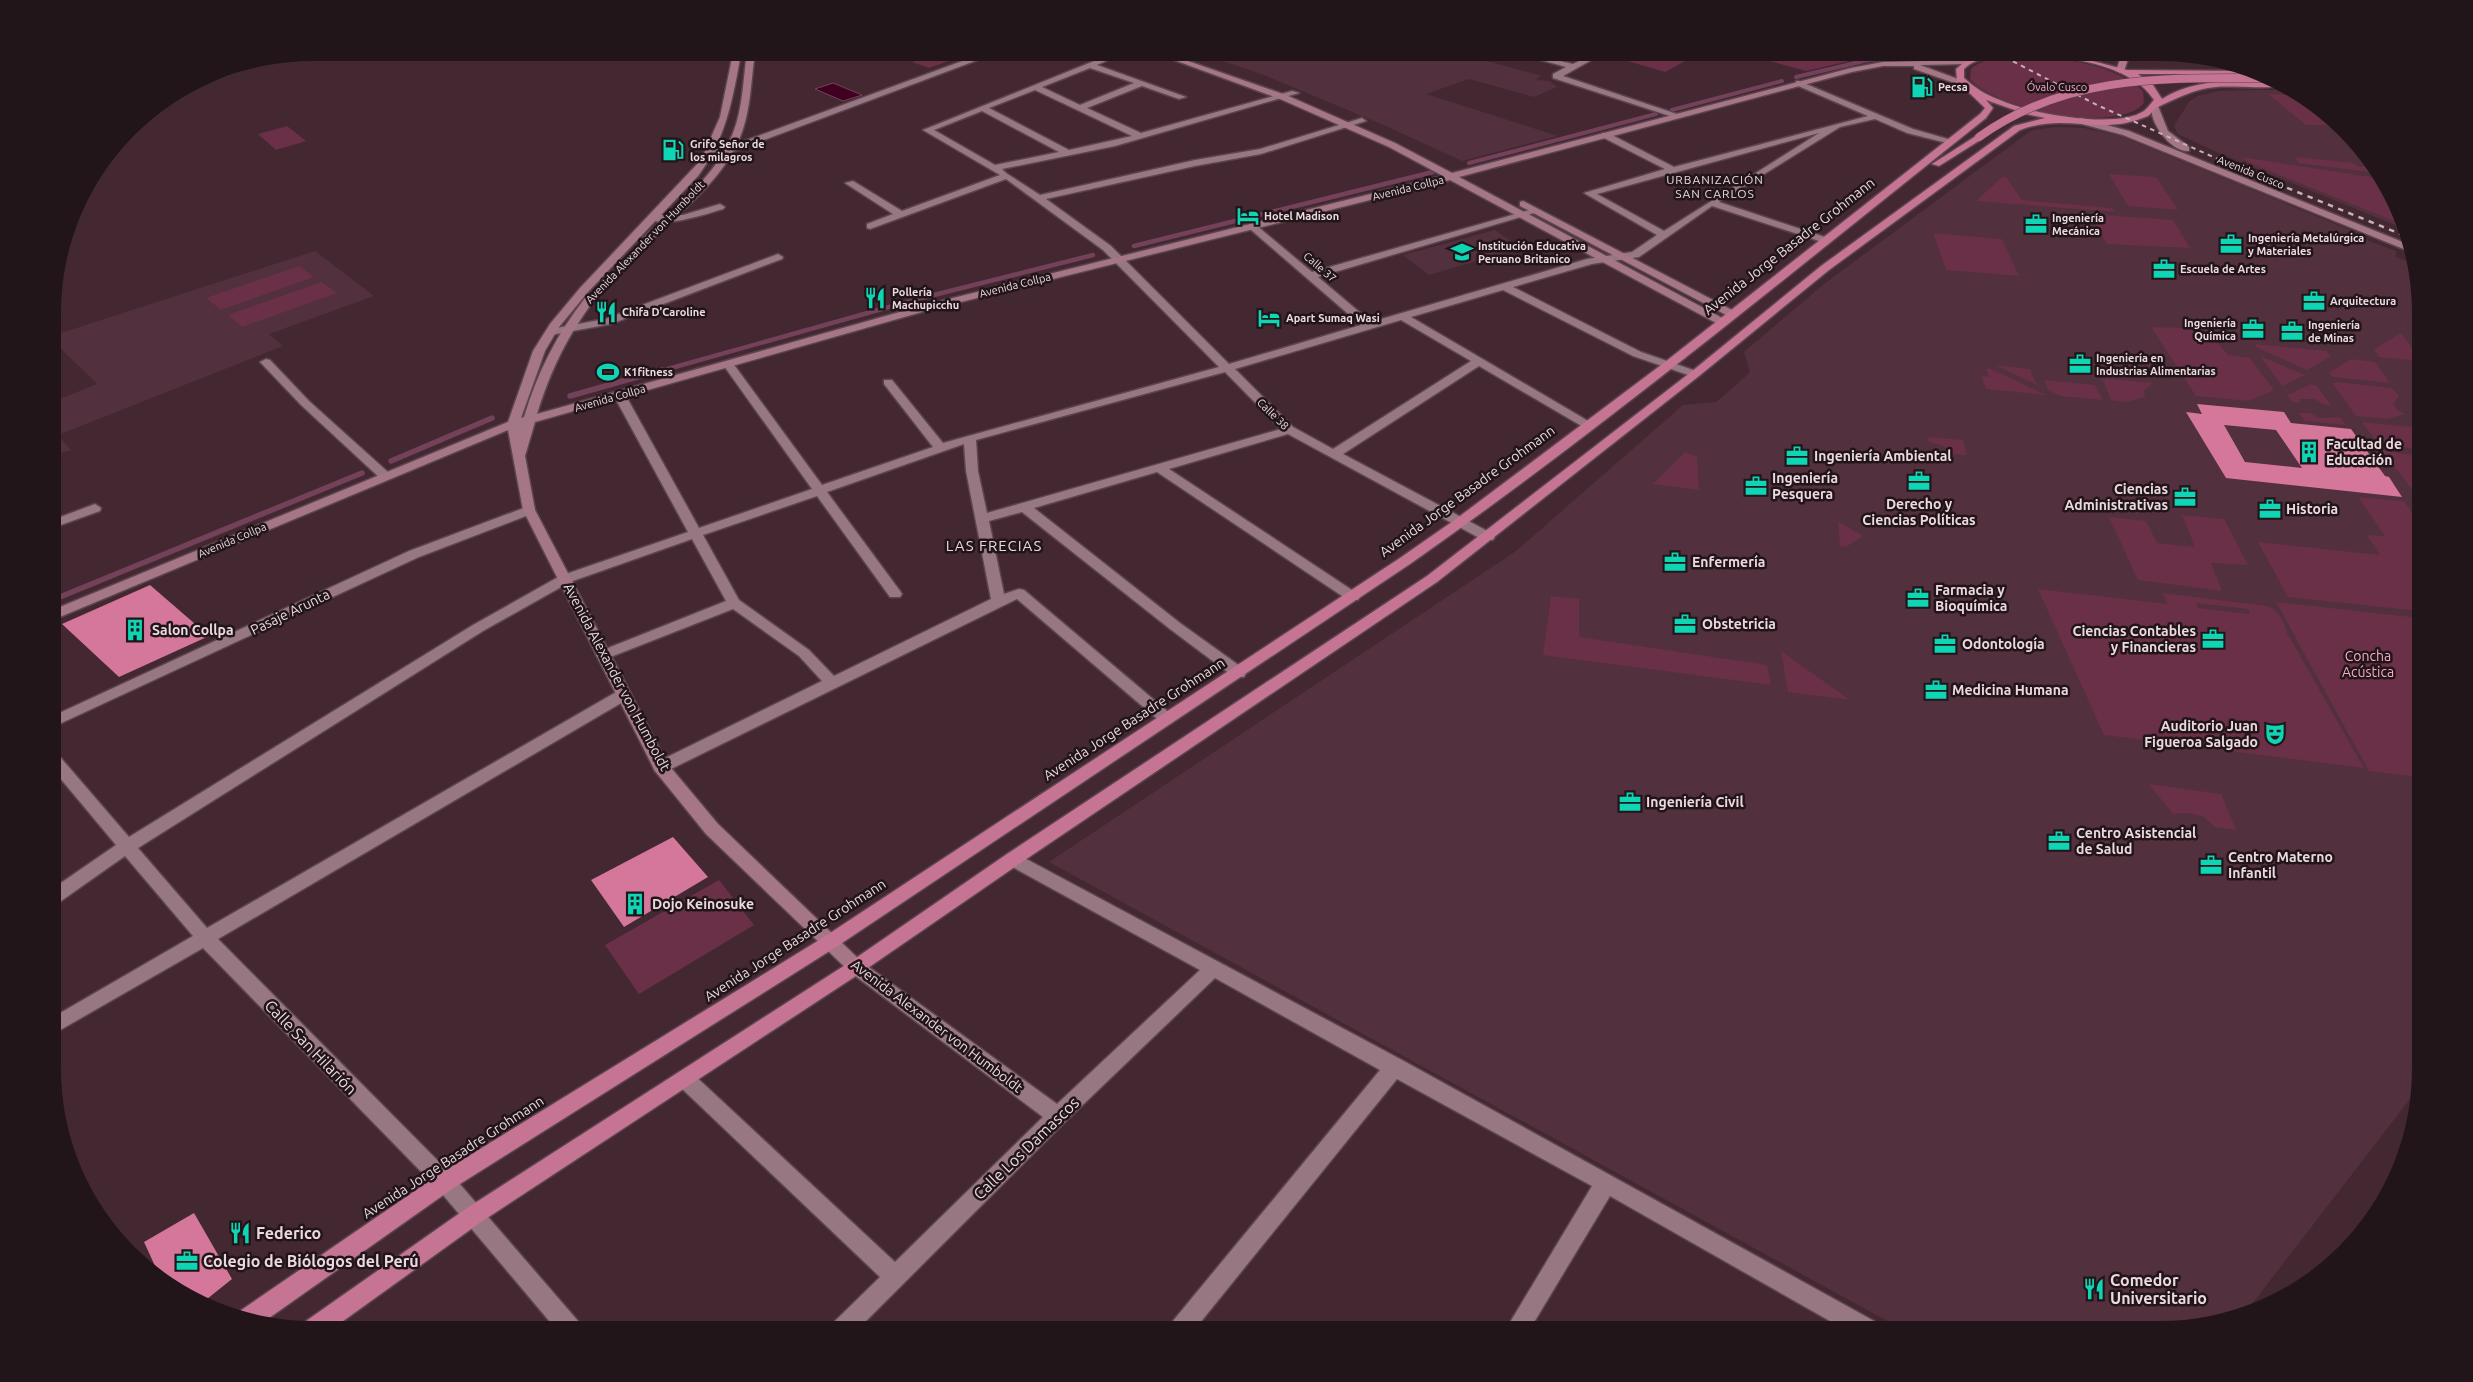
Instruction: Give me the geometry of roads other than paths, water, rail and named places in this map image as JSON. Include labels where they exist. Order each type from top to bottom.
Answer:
[{"type":"highway","points":[[1968,61],[1963,65],[1959,74],[1963,84],[1976,94],[2012,108],[2059,119],[2082,121],[2126,120],[2148,113],[2167,97],[2188,88],[2224,84],[2265,84]]},
{"type":"highway","points":[[2084,61],[2121,71],[2152,89],[2158,100],[2156,107]]},
{"type":"highway","points":[[2121,71],[2234,73]]},
{"type":"highway","points":[[1881,199],[2022,109],[2080,91],[2154,81],[2251,78]]},
{"type":"highway","name":"Avenida Jorge Basadre Grohmann","points":[[254,1314],[445,1182],[830,942],[1239,673],[1461,522],[1669,364],[1825,240],[1881,199],[1987,113],[1989,108],[1976,94]]},
{"type":"highway","points":[[327,1321],[474,1215],[856,967],[1013,859],[1381,614],[1488,536],[1695,374],[1825,268],[1911,204],[2017,128],[2033,122],[2059,119]]},
{"type":"highway","points":[[1911,204],[1979,137]]},
{"type":"main road","name":"Avenida Alexander von Humboldt","points":[[735,61],[722,127],[713,150],[695,174],[584,290],[551,332],[535,361],[513,424],[529,510],[661,767],[712,828],[856,967]]},
{"type":"main road","name":"Avenida Alexander von Humboldt","points":[[520,459],[529,420],[551,358],[566,331],[596,291],[668,219],[709,175],[729,150],[739,126],[750,61]]},
{"type":"main road","points":[[1184,61],[1350,121],[1604,260],[1727,318]]},
{"type":"main road","points":[[1207,61],[1238,71]]},
{"type":"main road","name":"Avenida Collpa","points":[[61,611],[513,424],[620,396],[926,308],[1465,173],[1800,83],[1883,64],[1928,61]]},
{"type":"main road","points":[[2121,71],[2124,61]]},
{"type":"main road","name":"Avenida Collpa","points":[[1883,64],[1922,68],[1963,84]]},
{"type":"main road","points":[[1266,80],[1328,106]]},
{"type":"main road","name":"Avenida Cusco","points":[[2156,107],[2159,127],[2170,140],[2193,153],[2400,237]]},
{"type":"main road","name":"Avenida Cusco","points":[[2082,121],[2126,133],[2402,245]]},
{"type":"main road","points":[[1371,125],[1404,141]]},
{"type":"main road","points":[[1451,165],[1623,258],[1727,318]]},
{"type":"street","points":[[713,150],[729,150],[971,61]]},
{"type":"street","points":[[982,108],[1099,61]]},
{"type":"street","points":[[1552,61],[1574,67]]},
{"type":"street","points":[[1584,61],[1556,76],[1676,115]]},
{"type":"street","points":[[1089,65],[1182,97]]},
{"type":"street","points":[[1080,108],[1142,83]]},
{"type":"street","points":[[1800,83],[1863,109],[1874,117],[1910,131],[1951,141]]},
{"type":"street","points":[[1035,87],[1140,136]]},
{"type":"street","points":[[994,168],[1140,136],[1295,93]]},
{"type":"street","points":[[982,108],[1068,152]]},
{"type":"street","name":"Calle 38","points":[[982,108],[927,130],[1008,176],[1099,240],[1289,430],[1488,536]]},
{"type":"street","points":[[1664,235],[1589,193],[1837,125],[1874,117]]},
{"type":"street","points":[[1039,198],[1195,163],[1261,151],[1350,121],[1371,125]]},
{"type":"street","points":[[61,892],[128,846],[478,628],[565,579],[970,438],[1403,318],[1591,261],[1623,258],[1635,254],[1711,203],[1837,125]]},
{"type":"street","points":[[1605,135],[1673,170]]},
{"type":"street","points":[[870,226],[1008,176]]},
{"type":"street","points":[[850,183],[901,215]]},
{"type":"street","points":[[1711,203],[1825,240]]},
{"type":"street","points":[[654,218],[684,218],[720,207]]},
{"type":"street","points":[[1310,276],[1536,211]]},
{"type":"street","name":"Calle 37","points":[[1253,227],[1370,327]]},
{"type":"street","points":[[551,332],[566,331],[608,322],[778,258]]},
{"type":"street","points":[[1505,287],[1637,354],[1695,374]]},
{"type":"street","points":[[1403,318],[1589,425]]},
{"type":"street","points":[[1334,454],[1479,361]]},
{"type":"street","points":[[266,362],[385,476]]},
{"type":"street","points":[[728,364],[895,594]]},
{"type":"street","points":[[888,382],[941,448]]},
{"type":"street","points":[[620,396],[734,603],[804,653],[833,684]]},
{"type":"street","points":[[982,519],[1289,430]]},
{"type":"street","points":[[970,438],[972,470],[998,601]]},
{"type":"street","points":[[1159,468],[1353,597]]},
{"type":"street","points":[[1024,507],[1174,626],[1239,673]]},
{"type":"street","points":[[61,521],[95,508]]},
{"type":"street","name":"Pasaje Arunta","points":[[61,718],[414,554],[529,510]]},
{"type":"street","points":[[661,767],[833,684],[998,601],[1019,593],[1167,719]]},
{"type":"street","points":[[603,655],[734,603]]},
{"type":"street","points":[[61,1021],[623,695]]},
{"type":"street","name":"Calle San Hilarión","points":[[61,769],[204,937],[445,1182],[563,1321]]},
{"type":"street","points":[[1013,859],[1395,1066],[1849,1321]]},
{"type":"street","name":"Avenida Alexander von Humboldt","points":[[856,967],[1058,1116]]},
{"type":"street","name":"Calle Los Damascos","points":[[851,1321],[1058,1116],[1213,969]]},
{"type":"street","points":[[1188,1321],[1395,1066]]},
{"type":"street","points":[[685,1079],[895,1277]]},
{"type":"street","points":[[1522,1321],[1606,1183]]},
{"type":"waterway","points":[[1796,77],[1864,61]]},
{"type":"waterway","points":[[1672,110],[1782,81]]},
{"type":"waterway","points":[[1469,163],[1656,114]]},
{"type":"waterway","points":[[1134,246],[1433,172]]},
{"type":"waterway","points":[[657,372],[914,300],[1093,255]]},
{"type":"waterway","points":[[570,396],[662,370]]},
{"type":"waterway","points":[[391,461],[492,418]]},
{"type":"waterway","points":[[61,597],[362,473]]},
{"type":"railway","points":[[2012,61],[2097,105],[2229,164]]},
{"type":"railway","points":[[2226,163],[2398,233]]},
{"type":"place","name":"Pecsa","points":[[1922,87]]},
{"type":"place","name":"Grifo Señor de los milagros","points":[[673,150]]},
{"type":"place","name":"Hotel Madison","points":[[1248,216]]},
{"type":"place","name":"Ingeniería Mecánica","points":[[2036,224]]},
{"type":"place","name":"Ingeniería Metalúrgica y Materiales","points":[[2231,244]]},
{"type":"place","name":"Institución Educativa Peruano Britanico","points":[[1462,252]]},
{"type":"place","name":"Escuela de Artes","points":[[2164,269]]},
{"type":"place","name":"Pollería Machupicchu","points":[[875,298]]},
{"type":"place","name":"Arquitectura","points":[[2314,301]]},
{"type":"place","name":"Chifa D'Caroline","points":[[606,312]]},
{"type":"place","name":"Apart Sumaq Wasi","points":[[1269,318]]},
{"type":"place","name":"Ingeniería Química","points":[[2253,329]]},
{"type":"place","name":"Ingeniería de Minas","points":[[2292,331]]},
{"type":"place","name":"Ingeniería en Industrias Alimentarias","points":[[2080,364]]},
{"type":"place","name":"K1fitness","points":[[608,372]]},
{"type":"place","name":"Facultad de Educación","points":[[2309,452]]},
{"type":"place","name":"Ingeniería Ambiental","points":[[1797,456]]},
{"type":"place","name":"Derecho y Ciencias Políticas","points":[[1919,481]]},
{"type":"place","name":"Ingeniería Pesquera","points":[[1756,486]]},
{"type":"place","name":"Ciencias Administrativas","points":[[2185,497]]},
{"type":"place","name":"Historia","points":[[2270,509]]},
{"type":"place","name":"Enfermería","points":[[1675,562]]},
{"type":"place","name":"Farmacia y Bioquímica","points":[[1918,598]]},
{"type":"place","name":"Obstetricia","points":[[1685,624]]},
{"type":"place","name":"Salon Collpa","points":[[135,630]]},
{"type":"place","name":"Ciencias Contables y Financieras","points":[[2213,639]]},
{"type":"place","name":"Odontología","points":[[1945,644]]},
{"type":"place","name":"Medicina Humana","points":[[1936,690]]},
{"type":"place","name":"Auditorio Juan Figueroa Salgado","points":[[2275,734]]},
{"type":"place","name":"Ingeniería Civil","points":[[1630,802]]},
{"type":"place","name":"Centro Asistencial de Salud","points":[[2059,841]]},
{"type":"place","name":"Centro Materno Infantil","points":[[2211,865]]},
{"type":"place","name":"Dojo Keinosuke","points":[[635,904]]},
{"type":"place","name":"Federico","points":[[240,1233]]},
{"type":"place","name":"Colegio de Biólogos del Perú","points":[[187,1261]]},
{"type":"place","name":"Comedor Universitario","points":[[2094,1289]]},
{"type":"district","name":"URBANIZACIÓN SAN CARLOS","points":[[1715,186]]},
{"type":"district","name":"LAS FRECIAS","points":[[994,545]]},
{"type":"park label","name":"Óvalo Cusco","points":[[2057,87]]},
{"type":"park label","name":"Concha Acústica","points":[[2368,664]]}]
